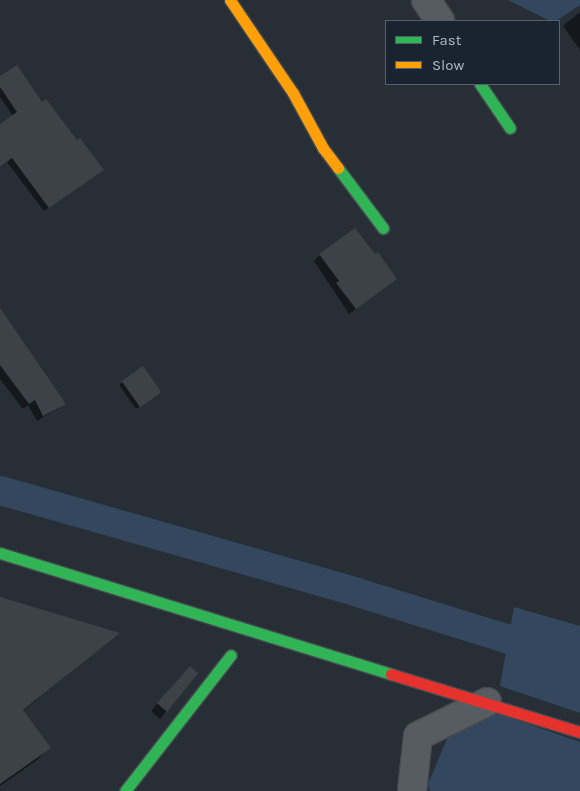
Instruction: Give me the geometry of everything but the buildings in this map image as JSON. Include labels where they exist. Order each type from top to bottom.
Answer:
[{"type":"street","points":[[230,0],[293,93],[323,148],[383,228]]},
{"type":"street","points":[[426,0],[439,20]]},
{"type":"street","points":[[481,85],[510,128]]},
{"type":"street","points":[[0,553],[580,732]]},
{"type":"street","points":[[125,791],[206,689],[231,654]]},
{"type":"street","points":[[412,791],[418,736],[487,702]]},
{"type":"water","points":[[508,0],[580,0],[580,5],[558,20],[548,20]]},
{"type":"water","points":[[514,607],[580,626],[580,713],[500,686]]},
{"type":"water","points":[[485,709],[580,742],[580,791],[430,791],[428,784],[449,734]]},
{"type":"waterway","points":[[0,490],[357,592],[580,661]]},
{"type":"traffic: fast","points":[[481,85],[510,128]]},
{"type":"traffic: fast","points":[[338,168],[383,228]]},
{"type":"traffic: fast","points":[[0,553],[391,674]]},
{"type":"traffic: fast","points":[[125,791],[231,655]]},
{"type":"traffic: slow","points":[[230,0],[293,93],[323,148],[338,168]]},
{"type":"traffic: jam","points":[[391,674],[580,732]]}]
